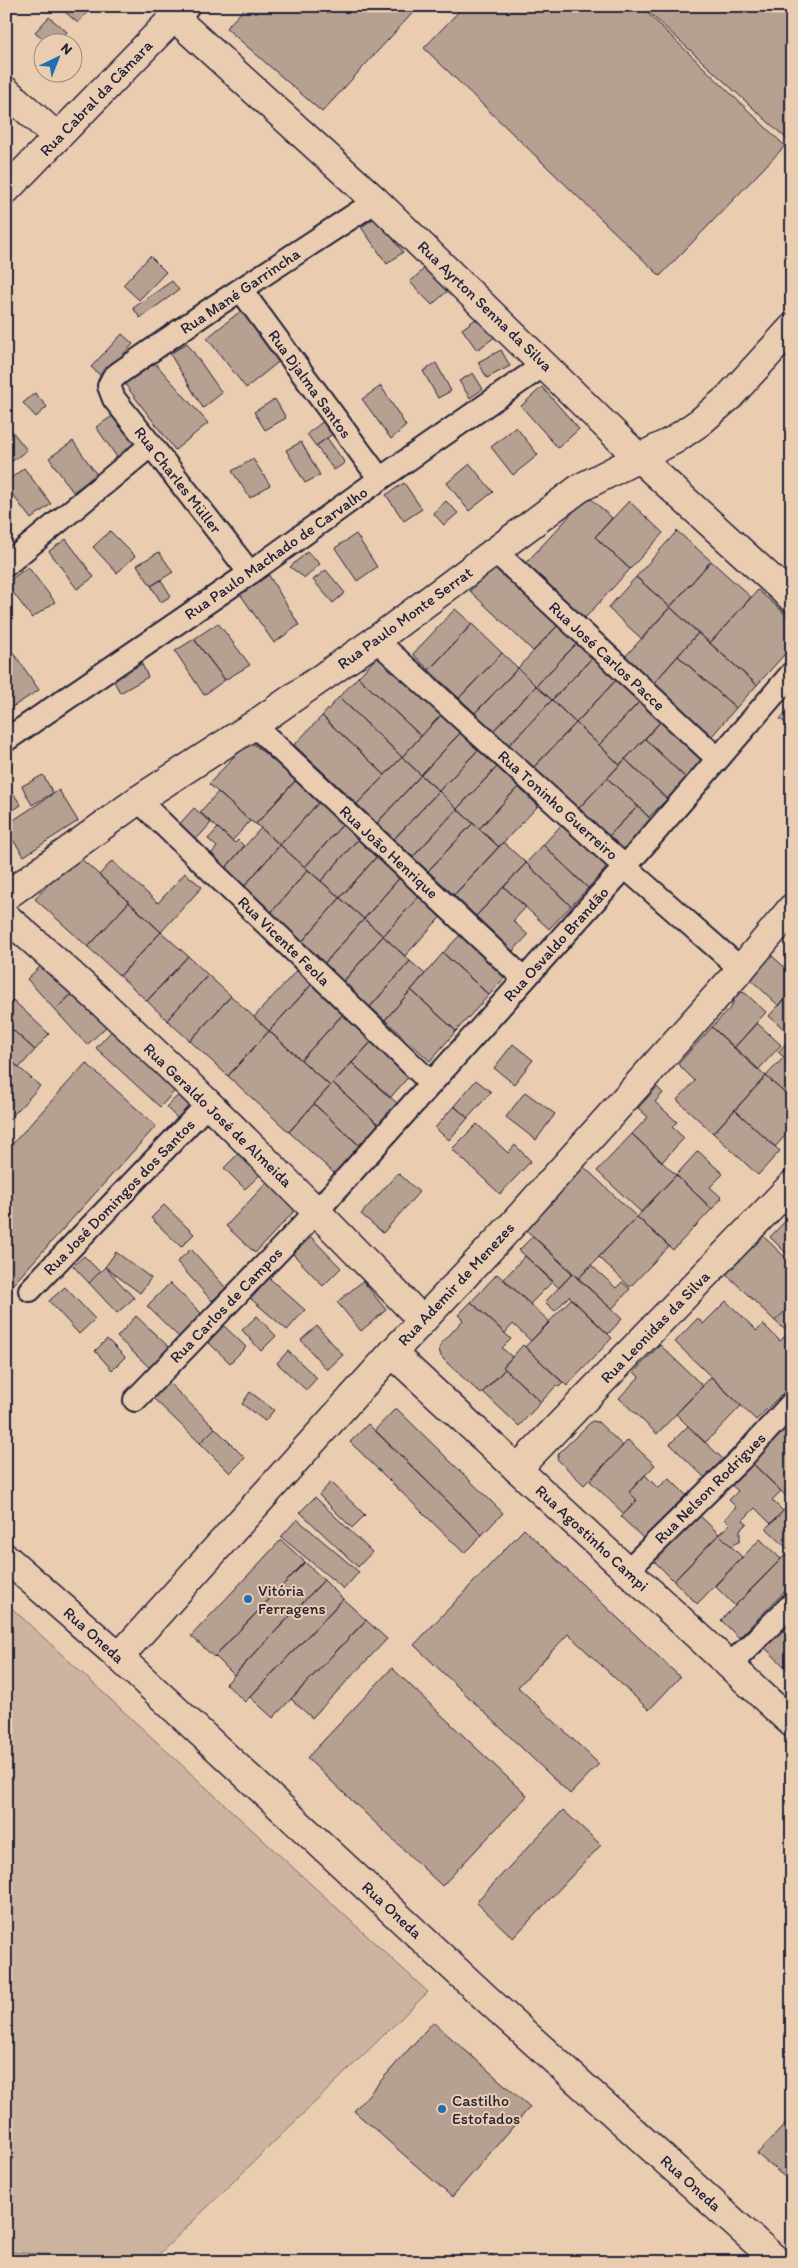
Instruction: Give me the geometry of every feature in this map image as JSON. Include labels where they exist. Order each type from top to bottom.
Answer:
[{"type":"street","name":"Rua Cabral da Câmara","points":[[6,190],[180,12]]},
{"type":"street","name":"Rua Ayrton Senna da Silva","points":[[180,12],[545,364],[639,458],[792,598]]},
{"type":"street","points":[[6,91],[57,137]]},
{"type":"street","name":"Rua Paulo Monte Serrat","points":[[6,896],[138,800],[254,726],[376,640],[580,488],[674,440],[729,397],[792,328]]},
{"type":"street","name":"Rua Geraldo José de Almeida","points":[[6,917],[208,1104],[317,1211],[422,1320]]},
{"type":"street","name":"Rua Ademir de Menezes","points":[[119,1657],[392,1353],[514,1223],[789,918]]},
{"type":"street","name":"Rua Leonidas da Silva","points":[[517,1469],[792,1185]]},
{"type":"street","name":"Rua Agostinho Campi","points":[[392,1353],[792,1723]]},
{"type":"street","name":"Rua Oneda","points":[[6,1558],[119,1657],[499,2010],[778,2262]]},
{"type":"lane","name":"Rua Mané Garrincha","points":[[109,386],[113,378],[119,373],[376,201]]},
{"type":"lane","name":"Rua Djalma Santos","points":[[241,290],[380,479]]},
{"type":"lane","name":"Rua Paulo Machado de Carvalho","points":[[6,740],[250,574],[380,479],[545,364]]},
{"type":"lane","name":"Rua Charles Müller","points":[[109,386],[114,399],[152,444],[250,574]]},
{"type":"lane","points":[[6,565],[152,444]]},
{"type":"lane","name":"Rua José Carlos Pacce","points":[[496,552],[718,759]]},
{"type":"lane","name":"Rua Toninho Guerreiro","points":[[376,640],[625,867],[741,969]]},
{"type":"lane","name":"Rua Osvaldo Brandão","points":[[317,1211],[625,867],[792,673]]},
{"type":"lane","name":"Rua João Henrique","points":[[254,726],[524,979]]},
{"type":"lane","name":"Rua Vicente Feola","points":[[138,800],[431,1083]]},
{"type":"lane","name":"Rua José Domingos dos Santos","points":[[30,1290],[208,1104]]},
{"type":"lane","name":"Rua Carlos de Campos","points":[[135,1400],[317,1211]]},
{"type":"lane","name":"Rua Nelson Rodrigues","points":[[627,1571],[741,1459],[792,1404]]},
{"type":"lane","points":[[729,1666],[792,1604]]},
{"type":"shaded area","points":[[6,1603],[428,1992],[153,2260],[6,2252]]},
{"type":"building","points":[[70,6],[86,6],[90,9],[78,23],[65,12]]},
{"type":"building","points":[[247,6],[419,6],[322,112],[226,28]]},
{"type":"building","points":[[464,6],[640,6],[785,146],[660,276],[424,48]]},
{"type":"building","points":[[642,6],[792,6],[792,140],[790,142]]},
{"type":"building","points":[[49,17],[67,32],[35,32]]},
{"type":"building","points":[[376,217],[403,252],[387,264],[361,227]]},
{"type":"building","points":[[150,256],[166,272],[139,300],[123,285]]},
{"type":"building","points":[[431,262],[453,286],[432,305],[410,282]]},
{"type":"building","points":[[172,281],[179,290],[140,318],[133,308]]},
{"type":"building","points":[[243,309],[282,359],[246,388],[207,338]]},
{"type":"building","points":[[480,316],[495,337],[477,350],[462,329]]},
{"type":"building","points":[[122,334],[133,344],[102,377],[91,367]]},
{"type":"building","points":[[187,343],[222,393],[203,408],[170,354]]},
{"type":"building","points":[[501,350],[510,366],[487,378],[478,362]]},
{"type":"building","points":[[154,362],[208,423],[175,450],[124,383]]},
{"type":"building","points":[[436,363],[451,391],[438,398],[423,371]]},
{"type":"building","points":[[473,373],[483,389],[470,398],[459,381]]},
{"type":"building","points":[[381,386],[406,426],[391,439],[362,399]]},
{"type":"building","points":[[542,387],[579,429],[558,448],[521,406]]},
{"type":"building","points":[[35,393],[47,407],[36,417],[23,403]]},
{"type":"building","points":[[275,399],[286,418],[265,430],[254,412]]},
{"type":"building","points":[[117,413],[139,445],[119,460],[96,427]]},
{"type":"building","points":[[325,420],[334,433],[316,446],[307,434]]},
{"type":"building","points":[[516,427],[538,455],[513,475],[491,447]]},
{"type":"building","points":[[11,430],[27,450],[6,466],[6,434]]},
{"type":"building","points":[[327,438],[345,463],[334,470],[316,446]]},
{"type":"building","points":[[73,441],[97,475],[73,492],[49,458]]},
{"type":"building","points":[[301,442],[320,475],[305,483],[286,450]]},
{"type":"building","points":[[253,459],[270,485],[250,498],[232,471]]},
{"type":"building","points":[[470,464],[493,492],[469,511],[447,483]]},
{"type":"building","points":[[24,468],[51,504],[31,519],[6,486],[6,482]]},
{"type":"building","points":[[404,483],[422,509],[404,521],[386,495]]},
{"type":"building","points":[[588,496],[612,518],[595,537],[630,569],[585,618],[525,564]]},
{"type":"building","points":[[446,501],[458,513],[444,525],[433,513]]},
{"type":"building","points":[[629,501],[663,533],[630,569],[595,537]]},
{"type":"building","points":[[110,531],[135,556],[117,573],[93,547]]},
{"type":"building","points":[[677,531],[711,561],[670,607],[636,577]]},
{"type":"building","points":[[356,534],[377,567],[357,581],[335,548]]},
{"type":"building","points":[[66,539],[94,577],[77,589],[49,551]]},
{"type":"building","points":[[159,552],[173,572],[151,586],[137,565]]},
{"type":"building","points":[[307,552],[320,564],[305,578],[290,567]]},
{"type":"building","points":[[711,561],[751,597],[710,643],[670,607]]},
{"type":"building","points":[[496,564],[559,624],[533,651],[470,591]]},
{"type":"building","points":[[28,567],[55,602],[32,618],[6,583]]},
{"type":"building","points":[[265,569],[299,625],[274,643],[236,588]]},
{"type":"building","points":[[326,570],[345,593],[333,603],[313,580]]},
{"type":"building","points":[[636,577],[670,607],[642,639],[608,608]]},
{"type":"building","points":[[161,580],[171,596],[161,602],[151,586]]},
{"type":"building","points":[[758,590],[792,620],[792,646],[757,685],[710,643]]},
{"type":"building","points":[[670,607],[698,633],[653,684],[624,658]]},
{"type":"building","points":[[455,609],[472,624],[429,670],[413,654]]},
{"type":"building","points":[[218,623],[250,665],[225,680],[194,639]]},
{"type":"building","points":[[472,624],[502,653],[459,698],[429,670]]},
{"type":"building","points":[[559,624],[578,642],[536,686],[518,668]]},
{"type":"building","points":[[698,633],[757,685],[736,708],[678,656]]},
{"type":"building","points":[[194,639],[225,680],[204,695],[175,651]]},
{"type":"building","points":[[578,642],[593,657],[552,700],[536,686]]},
{"type":"building","points":[[13,652],[39,690],[6,711],[6,656]]},
{"type":"building","points":[[502,653],[518,668],[475,713],[459,698]]},
{"type":"building","points":[[378,656],[441,715],[421,736],[358,677]]},
{"type":"building","points":[[678,656],[736,708],[712,736],[653,684]]},
{"type":"building","points":[[593,657],[617,679],[576,723],[552,700]]},
{"type":"building","points":[[142,664],[148,677],[120,693],[113,679]]},
{"type":"building","points":[[518,668],[536,686],[493,731],[475,713]]},
{"type":"building","points":[[358,677],[421,736],[402,757],[339,697]]},
{"type":"building","points":[[617,679],[640,701],[599,745],[576,723]]},
{"type":"building","points":[[536,686],[552,700],[509,745],[493,731]]},
{"type":"building","points":[[339,697],[402,757],[385,775],[322,716]]},
{"type":"building","points":[[552,700],[576,723],[533,768],[509,745]]},
{"type":"building","points":[[640,701],[661,721],[620,765],[599,745]]},
{"type":"building","points":[[792,704],[792,728],[780,719]]},
{"type":"building","points":[[441,715],[460,733],[421,775],[402,757]]},
{"type":"building","points":[[322,716],[385,775],[357,804],[294,745]]},
{"type":"building","points":[[661,721],[703,760],[686,778],[645,739]]},
{"type":"building","points":[[576,723],[620,765],[577,810],[533,768]]},
{"type":"building","points":[[460,733],[478,750],[439,791],[421,775]]},
{"type":"building","points":[[645,739],[686,778],[667,799],[625,759]]},
{"type":"building","points":[[249,740],[296,780],[256,824],[250,821],[209,784]]},
{"type":"building","points":[[478,750],[497,767],[457,809],[439,791]]},
{"type":"building","points":[[402,757],[421,775],[377,823],[357,804]]},
{"type":"building","points":[[625,759],[667,799],[649,817],[607,778]]},
{"type":"building","points":[[497,767],[518,787],[479,829],[457,809]]},
{"type":"building","points":[[43,775],[53,793],[32,805],[22,786]]},
{"type":"building","points":[[421,775],[439,791],[394,839],[377,823]]},
{"type":"building","points":[[607,778],[638,806],[607,838],[577,810]]},
{"type":"building","points":[[296,780],[320,801],[280,845],[256,824]]},
{"type":"building","points":[[7,784],[21,805],[9,813],[6,809]]},
{"type":"building","points":[[518,787],[538,806],[499,847],[479,829]]},
{"type":"building","points":[[59,790],[78,821],[24,856],[6,830],[6,825]]},
{"type":"building","points":[[439,791],[457,809],[413,857],[394,839]]},
{"type":"building","points":[[218,792],[250,821],[232,841],[200,812]]},
{"type":"building","points":[[320,801],[344,823],[305,867],[280,845]]},
{"type":"building","points":[[638,806],[654,823],[624,854],[607,838]]},
{"type":"building","points":[[194,808],[211,823],[192,844],[175,829]]},
{"type":"building","points":[[457,809],[473,823],[428,871],[413,857]]},
{"type":"building","points":[[565,821],[610,864],[588,888],[543,845]]},
{"type":"building","points":[[344,823],[360,837],[321,881],[305,867]]},
{"type":"building","points":[[473,823],[499,847],[454,895],[428,871]]},
{"type":"building","points":[[218,828],[232,841],[235,843],[238,840],[244,846],[224,870],[209,857],[217,847],[208,839]]},
{"type":"building","points":[[261,828],[280,845],[240,891],[220,874]]},
{"type":"building","points":[[360,837],[379,854],[340,898],[321,881]]},
{"type":"building","points":[[503,842],[526,863],[476,916],[454,895]]},
{"type":"building","points":[[280,845],[308,870],[268,916],[240,891]]},
{"type":"building","points":[[543,845],[588,888],[571,906],[526,863]]},
{"type":"building","points":[[76,854],[129,902],[88,947],[35,899]]},
{"type":"building","points":[[379,854],[402,875],[364,919],[340,898]]},
{"type":"building","points":[[112,861],[158,903],[185,873],[202,887],[161,932],[99,875]]},
{"type":"building","points":[[526,863],[571,906],[549,929],[504,887]]},
{"type":"building","points":[[308,870],[340,898],[300,944],[268,916]]},
{"type":"building","points":[[402,875],[423,892],[383,936],[364,919]]},
{"type":"building","points":[[504,887],[526,907],[513,921],[528,935],[513,951],[476,916]]},
{"type":"building","points":[[423,892],[445,912],[405,956],[383,936]]},
{"type":"building","points":[[340,898],[364,919],[323,965],[300,944]]},
{"type":"building","points":[[129,902],[161,932],[120,976],[88,947]]},
{"type":"building","points":[[364,919],[383,936],[343,982],[323,965]]},
{"type":"building","points":[[161,932],[188,956],[147,1001],[120,976]]},
{"type":"building","points":[[462,933],[508,974],[489,995],[443,953]]},
{"type":"building","points":[[383,936],[410,961],[370,1007],[343,982]]},
{"type":"building","points":[[443,953],[489,995],[456,1031],[411,990]]},
{"type":"building","points":[[770,954],[792,974],[792,991],[779,1006],[748,977]]},
{"type":"building","points":[[188,956],[208,975],[167,1020],[147,1001]]},
{"type":"building","points":[[47,960],[75,991],[55,1010],[27,979]]},
{"type":"building","points":[[410,961],[425,974],[385,1020],[370,1007]]},
{"type":"building","points":[[297,970],[312,984],[269,1031],[254,1017]]},
{"type":"building","points":[[208,975],[231,996],[190,1041],[167,1020]]},
{"type":"building","points":[[312,984],[344,1013],[301,1060],[269,1031]]},
{"type":"building","points":[[411,990],[456,1031],[430,1061],[385,1020]]},
{"type":"building","points":[[75,991],[108,1025],[87,1045],[55,1010]]},
{"type":"building","points":[[792,991],[792,1036],[769,1016]]},
{"type":"building","points":[[740,992],[745,993],[766,1012],[734,1048],[712,1027],[732,1006],[735,995]]},
{"type":"building","points":[[231,996],[269,1031],[228,1076],[190,1041]]},
{"type":"building","points":[[13,1000],[49,1034],[35,1050],[6,1024],[6,1008]]},
{"type":"building","points":[[344,1013],[373,1040],[330,1086],[301,1060]]},
{"type":"building","points":[[757,1023],[781,1045],[758,1070],[734,1048]]},
{"type":"building","points":[[6,1024],[35,1050],[19,1068],[6,1056]]},
{"type":"building","points":[[117,1025],[182,1083],[160,1107],[96,1048]]},
{"type":"building","points":[[712,1027],[766,1076],[713,1133],[677,1100],[695,1081],[678,1064]]},
{"type":"building","points":[[269,1031],[330,1086],[289,1132],[228,1076]]},
{"type":"building","points":[[792,1037],[792,1064],[778,1052]]},
{"type":"building","points":[[373,1040],[411,1074],[390,1098],[352,1063]]},
{"type":"building","points":[[513,1044],[533,1060],[514,1084],[494,1068]]},
{"type":"building","points":[[6,1056],[40,1086],[7,1122],[6,1121]]},
{"type":"building","points":[[784,1057],[792,1064],[792,1100],[766,1076]]},
{"type":"building","points":[[86,1063],[156,1126],[6,1292],[6,1151]]},
{"type":"building","points":[[352,1063],[398,1104],[379,1125],[333,1083]]},
{"type":"building","points":[[766,1076],[792,1100],[792,1128],[775,1147],[735,1110]]},
{"type":"building","points":[[476,1080],[491,1092],[468,1118],[454,1106]]},
{"type":"building","points":[[333,1083],[379,1125],[360,1146],[314,1104]]},
{"type":"building","points":[[657,1087],[663,1093],[655,1102],[677,1122],[672,1127],[684,1138],[662,1162],[632,1134],[648,1117],[638,1108]]},
{"type":"building","points":[[185,1089],[199,1102],[180,1121],[166,1107]]},
{"type":"building","points":[[525,1092],[555,1114],[536,1140],[506,1117]]},
{"type":"building","points":[[314,1104],[360,1146],[334,1173],[289,1132]]},
{"type":"building","points":[[454,1106],[468,1118],[449,1140],[435,1128]]},
{"type":"building","points":[[735,1110],[780,1151],[758,1175],[713,1133]]},
{"type":"building","points":[[477,1124],[508,1153],[515,1145],[531,1161],[500,1194],[452,1149]]},
{"type":"building","points":[[632,1134],[676,1175],[641,1212],[597,1171]]},
{"type":"building","points":[[243,1149],[265,1170],[245,1189],[224,1168]]},
{"type":"building","points":[[698,1151],[723,1174],[710,1187],[722,1198],[712,1209],[676,1175]]},
{"type":"building","points":[[583,1166],[637,1217],[578,1279],[524,1228]]},
{"type":"building","points":[[398,1173],[419,1192],[383,1233],[361,1214]]},
{"type":"building","points":[[676,1175],[712,1209],[673,1250],[637,1217]]},
{"type":"building","points":[[270,1179],[299,1206],[255,1253],[226,1226]]},
{"type":"building","points":[[164,1205],[194,1234],[181,1247],[151,1218]]},
{"type":"building","points":[[792,1214],[792,1259],[770,1237]]},
{"type":"building","points":[[637,1217],[669,1246],[630,1287],[599,1257]]},
{"type":"building","points":[[762,1235],[792,1264],[792,1304],[775,1321],[720,1268]]},
{"type":"building","points":[[533,1236],[573,1273],[559,1288],[519,1250]]},
{"type":"building","points":[[311,1237],[341,1268],[323,1286],[293,1254]]},
{"type":"building","points":[[191,1249],[226,1288],[212,1301],[177,1262]]},
{"type":"building","points":[[116,1252],[151,1278],[140,1293],[105,1267]]},
{"type":"building","points":[[84,1256],[100,1272],[89,1283],[73,1266]]},
{"type":"building","points":[[525,1256],[553,1281],[530,1304],[504,1279]]},
{"type":"building","points":[[591,1265],[616,1288],[622,1282],[630,1289],[612,1309],[578,1279]]},
{"type":"building","points":[[105,1267],[134,1298],[117,1313],[89,1283]]},
{"type":"building","points":[[573,1273],[622,1319],[608,1334],[569,1296],[555,1311],[545,1302]]},
{"type":"building","points":[[497,1274],[550,1322],[531,1341],[513,1324],[505,1333],[471,1302]]},
{"type":"building","points":[[269,1278],[305,1310],[287,1330],[251,1299]]},
{"type":"building","points":[[363,1281],[386,1310],[361,1331],[337,1302]]},
{"type":"building","points":[[170,1283],[204,1316],[182,1340],[147,1306]]},
{"type":"building","points":[[65,1287],[95,1319],[79,1334],[49,1301]]},
{"type":"building","points":[[571,1299],[612,1338],[567,1386],[525,1347]]},
{"type":"building","points":[[726,1301],[757,1331],[763,1324],[780,1341],[788,1333],[792,1336],[792,1384],[756,1420],[675,1342],[698,1318],[703,1324]]},
{"type":"building","points":[[471,1302],[511,1339],[502,1348],[512,1357],[503,1367],[505,1369],[481,1394],[445,1361],[439,1350],[441,1344],[463,1320],[458,1315]]},
{"type":"building","points":[[792,1304],[792,1336],[775,1321]]},
{"type":"building","points":[[136,1316],[172,1350],[153,1371],[117,1337]]},
{"type":"building","points":[[257,1316],[276,1336],[261,1351],[242,1330]]},
{"type":"building","points":[[222,1324],[246,1347],[230,1363],[206,1340]]},
{"type":"building","points":[[317,1326],[343,1355],[327,1370],[301,1340]]},
{"type":"building","points":[[107,1339],[125,1357],[112,1370],[95,1351]]},
{"type":"building","points":[[523,1345],[563,1383],[559,1387],[557,1385],[541,1402],[503,1367]]},
{"type":"building","points":[[660,1345],[703,1386],[657,1434],[619,1398],[639,1377],[634,1372]]},
{"type":"building","points":[[288,1351],[317,1378],[306,1390],[277,1363]]},
{"type":"building","points":[[505,1369],[541,1402],[519,1426],[483,1392]]},
{"type":"building","points":[[711,1377],[741,1406],[705,1443],[676,1414]]},
{"type":"building","points":[[168,1382],[215,1428],[200,1443],[153,1398]]},
{"type":"building","points":[[250,1392],[274,1410],[265,1421],[242,1404]]},
{"type":"building","points":[[396,1408],[503,1513],[482,1535],[375,1430]]},
{"type":"building","points":[[792,1411],[792,1496],[789,1499],[746,1457]]},
{"type":"building","points":[[592,1421],[598,1422],[623,1446],[584,1485],[557,1459],[559,1453]]},
{"type":"building","points":[[368,1424],[482,1535],[464,1553],[350,1442]]},
{"type":"building","points":[[688,1426],[724,1460],[706,1479],[670,1444]]},
{"type":"building","points":[[215,1428],[245,1458],[230,1473],[200,1443]]},
{"type":"building","points":[[628,1440],[655,1465],[629,1492],[637,1500],[624,1514],[590,1481]]},
{"type":"building","points":[[746,1457],[781,1491],[772,1500],[783,1511],[771,1524],[755,1508],[743,1520],[747,1523],[740,1530],[740,1541],[731,1546],[719,1534],[730,1524],[725,1519],[736,1507],[729,1500],[738,1491],[725,1479]]},
{"type":"building","points":[[645,1475],[658,1488],[669,1478],[686,1495],[643,1538],[621,1517],[637,1500],[629,1492]]},
{"type":"building","points":[[331,1482],[365,1515],[352,1528],[319,1495]]},
{"type":"building","points":[[315,1497],[372,1552],[358,1567],[300,1512]]},
{"type":"building","points":[[790,1504],[792,1506],[792,1548],[789,1550],[766,1528]]},
{"type":"building","points":[[697,1513],[719,1534],[674,1581],[652,1559]]},
{"type":"building","points":[[297,1519],[359,1572],[344,1589],[281,1537]]},
{"type":"building","points":[[524,1529],[680,1677],[649,1710],[568,1634],[518,1687],[599,1764],[570,1794],[414,1645]]},
{"type":"building","points":[[719,1534],[742,1557],[697,1604],[674,1581]]},
{"type":"building","points":[[760,1539],[781,1559],[735,1606],[715,1586]]},
{"type":"building","name":"Vitória Ferragens","points":[[281,1540],[305,1562],[214,1657],[191,1636]]},
{"type":"building","points":[[792,1548],[792,1584],[739,1638],[721,1620]]},
{"type":"building","points":[[305,1562],[324,1580],[234,1675],[215,1656]]},
{"type":"building","points":[[324,1580],[343,1599],[245,1702],[226,1684]]},
{"type":"building","points":[[343,1599],[366,1620],[273,1718],[250,1697]]},
{"type":"building","points":[[792,1617],[792,1664],[787,1669],[763,1646]]},
{"type":"building","points":[[366,1620],[387,1639],[312,1718],[291,1699]]},
{"type":"building","points":[[392,1668],[527,1796],[442,1886],[307,1758]]},
{"type":"building","points":[[563,1810],[601,1845],[513,1938],[476,1902]]},
{"type":"building","name":"Castilho Estofados","points":[[433,2022],[530,2107],[452,2197],[354,2111]]},
{"type":"building","points":[[792,2117],[792,2183],[757,2154]]},
{"type":"building","points":[[491,2254],[500,2262],[484,2262]]},
{"type":"place","name":"Vitória Ferragens","points":[[248,1599]]},
{"type":"place","name":"Castilho Estofados","points":[[442,2109]]}]
